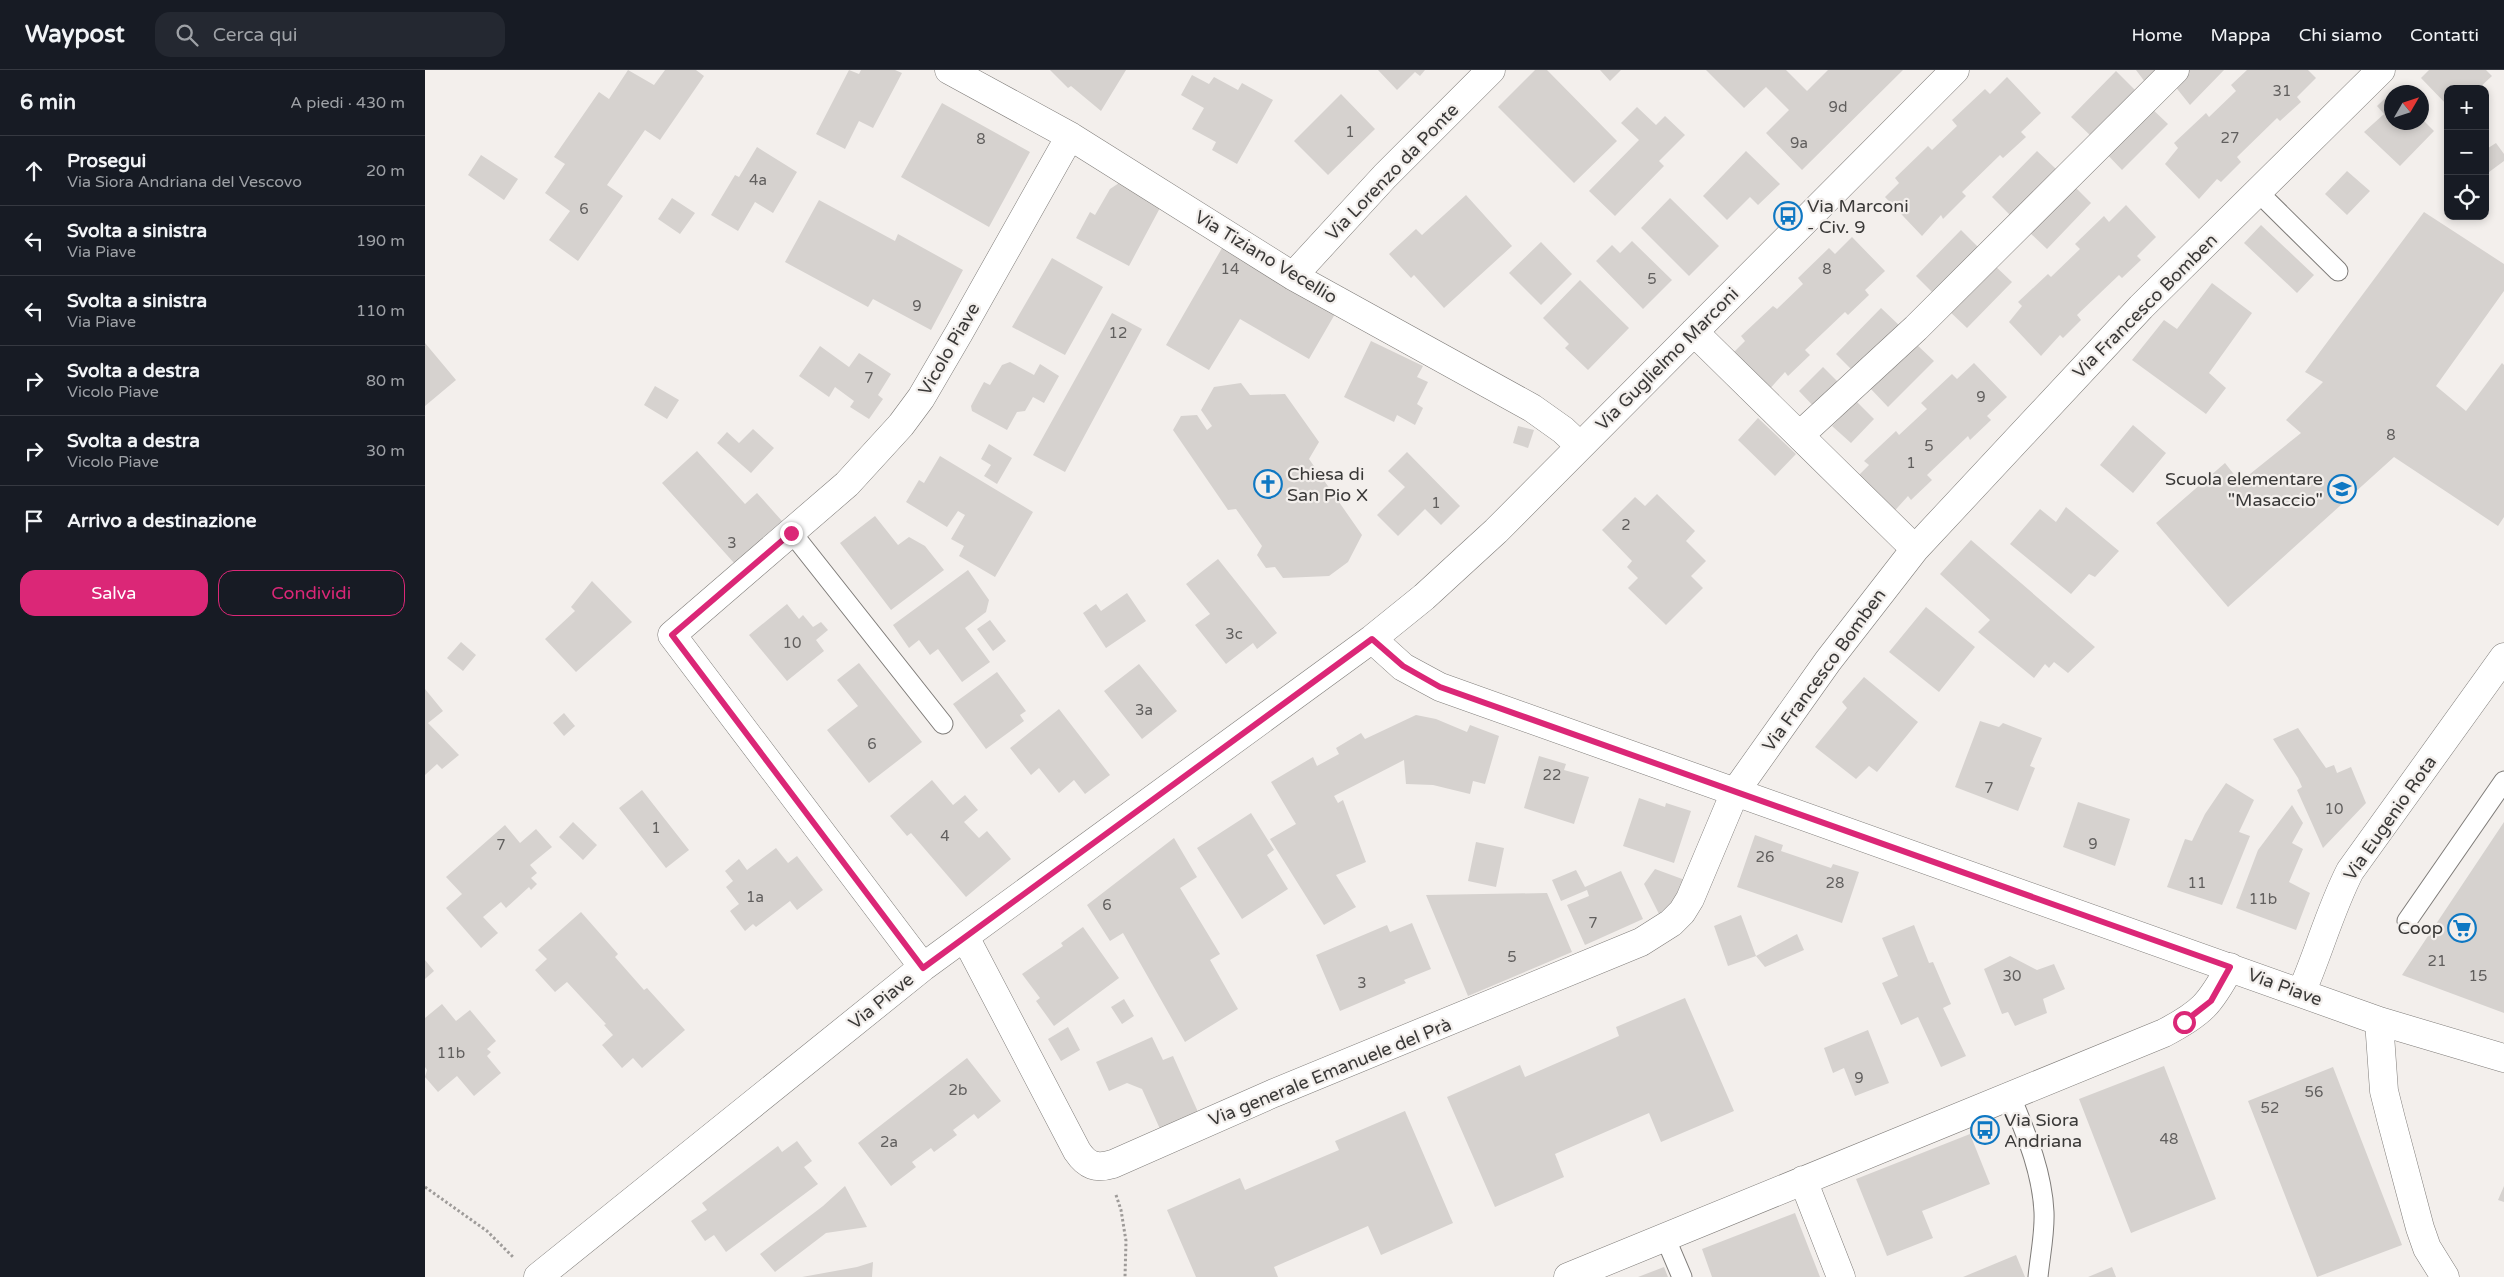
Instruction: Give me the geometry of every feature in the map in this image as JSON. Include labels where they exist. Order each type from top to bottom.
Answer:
[{"type":"street","name":"Via Lorenzo da Ponte","points":[[1293,276],[1385,176],[1491,70]]},
{"type":"street","name":"Via Guglielmo Marconi","points":[[1372,639],[1424,597],[1496,531],[1955,70]]},
{"type":"street","points":[[1800,435],[1916,328],[2175,70]]},
{"type":"street","name":"Via Francesco Bomben","points":[[1735,792],[1828,661],[1915,549],[2141,307],[2381,70]]},
{"type":"street","name":"Via Tiziano Vecellio","points":[[957,72],[1070,136],[1293,276],[1532,408],[1563,430],[1580,446]]},
{"type":"street","name":"Vicolo Piave","points":[[923,968],[672,635],[847,484],[879,451],[921,398],[1070,136]]},
{"type":"street","points":[[1694,332],[1915,549]]},
{"type":"street","name":"Via Piave","points":[[539,1277],[923,968],[1372,639],[1403,666],[1440,687],[2379,1021],[2504,1058]]},
{"type":"street","name":"Via Eugenio Rota","points":[[2301,993],[2318,953],[2334,903],[2350,871],[2504,657]]},
{"type":"street","name":"Via generale Emanuele del Prà","points":[[1105,1166],[1273,1094],[1487,1008],[1641,942],[1657,933],[1671,924],[1690,899],[1735,792]]},
{"type":"street","points":[[965,937],[1077,1151],[1088,1164],[1105,1166]]},
{"type":"street","points":[[1568,1277],[2011,1097],[2184,1022],[2211,1001],[2230,967]]},
{"type":"street","points":[[2379,1021],[2384,1091],[2391,1119],[2420,1228],[2427,1248],[2445,1277]]},
{"type":"street","points":[[1803,1180],[1841,1277]]},
{"type":"lane","points":[[2258,192],[2338,271]]},
{"type":"lane","points":[[791,533],[943,724]]},
{"type":"lane","points":[[2407,921],[2504,781]]},
{"type":"lane","points":[[2011,1097],[2032,1151],[2042,1192],[2044,1214],[2038,1277]]},
{"type":"lane","points":[[1665,1237],[1682,1277]]},
{"type":"path","points":[[1105,1166],[1121,1210],[1126,1241],[1125,1277]]},
{"type":"path","points":[[425,1187],[487,1231],[515,1259]]},
{"type":"building","points":[[628,70],[654,85],[665,70],[696,70],[704,76],[660,140],[645,130],[607,185],[623,196],[578,261],[549,240],[570,211],[545,193],[565,164],[554,157],[599,92],[609,99]]},
{"type":"building","points":[[849,70],[859,74],[861,70],[895,70],[902,73],[873,128],[859,121],[845,149],[816,134]]},
{"type":"building","points":[[1050,70],[1126,70],[1101,111],[1071,86],[1068,88]]},
{"type":"building","points":[[1378,70],[1425,70],[1420,76],[1415,72],[1397,90]]},
{"type":"building","points":[[1535,70],[1547,70],[1617,141],[1574,183],[1498,107]]},
{"type":"building","points":[[1600,70],[1621,70],[1610,81]]},
{"type":"building","points":[[1706,70],[1786,70],[1807,91],[1828,70],[1903,70],[1802,170],[1766,133],[1789,110],[1766,87],[1744,108]]},
{"type":"building","points":[[2136,70],[2157,70],[2145,82]]},
{"type":"building","points":[[2184,70],[2224,70],[2190,105],[2174,85]]},
{"type":"building","points":[[2247,70],[2308,70],[2316,78],[2297,97],[2301,102],[2280,121],[2277,118],[2237,157],[2241,162],[2221,182],[2217,179],[2199,199],[2165,164],[2178,148],[2174,143],[2206,113],[2209,117],[2236,91],[2231,85]]},
{"type":"building","points":[[2429,70],[2486,70],[2492,76],[2482,85],[2444,85],[2444,102],[2421,78]]},
{"type":"building","points":[[2116,71],[2135,90],[2091,136],[2071,117]]},
{"type":"building","points":[[1192,75],[1209,84],[1214,77],[1238,90],[1242,83],[1273,100],[1237,164],[1212,150],[1216,142],[1192,129],[1204,108],[1181,95]]},
{"type":"building","points":[[2007,77],[2041,113],[2021,132],[2026,137],[2003,158],[2000,155],[1962,192],[1966,196],[1943,219],[1941,215],[1922,236],[1885,197],[1899,183],[1895,178],[1928,146],[1932,150],[1957,126],[1952,120],[1985,89],[1990,94]]},
{"type":"building","points":[[1341,94],[1375,129],[1328,175],[1294,141]]},
{"type":"building","points":[[2384,100],[2384,114],[2377,106]]},
{"type":"building","points":[[942,103],[1030,152],[989,227],[901,177]]},
{"type":"building","points":[[2148,105],[2168,124],[2122,170],[2103,150]]},
{"type":"building","points":[[1637,107],[1656,125],[1665,116],[1685,135],[1659,161],[1664,166],[1615,216],[1589,191],[1639,140],[1621,123]]},
{"type":"building","points":[[2384,114],[2384,130],[2429,130],[2429,126],[2434,131],[2400,166],[2364,132]]},
{"type":"building","points":[[2496,143],[2504,154],[2504,161],[2489,172],[2489,147]]},
{"type":"building","points":[[757,147],[797,172],[773,213],[755,202],[738,231],[711,215],[735,175],[739,177]]},
{"type":"building","points":[[1746,151],[1780,184],[1758,205],[1750,197],[1727,220],[1703,196]]},
{"type":"building","points":[[2037,151],[2056,169],[2011,216],[1992,197]]},
{"type":"building","points":[[481,155],[518,179],[504,200],[468,175]]},
{"type":"building","points":[[2347,171],[2370,191],[2347,215],[2325,194]]},
{"type":"building","points":[[1119,183],[1161,206],[1129,266],[1076,238],[1090,212],[1095,215],[1110,189]]},
{"type":"building","points":[[2072,184],[2091,203],[2047,249],[2027,230]]},
{"type":"building","points":[[1466,195],[1512,246],[1444,308],[1414,275],[1411,278],[1389,254],[1416,229],[1422,235]]},
{"type":"building","points":[[672,198],[695,213],[680,234],[658,219]]},
{"type":"building","points":[[1670,198],[1719,246],[1689,276],[1641,228]]},
{"type":"building","points":[[819,200],[895,241],[898,234],[963,270],[931,330],[873,299],[868,307],[785,262]]},
{"type":"building","points":[[2126,205],[2156,237],[2137,256],[2141,260],[2122,278],[2119,275],[2077,315],[2081,320],[2063,338],[2060,335],[2041,356],[2009,322],[2022,306],[2018,302],[2048,274],[2051,277],[2080,249],[2075,244],[2104,216],[2109,222]]},
{"type":"building","points":[[2424,212],[2504,264],[2504,291],[2436,386],[2466,411],[2502,363],[2504,365],[2504,517],[2498,526],[2394,457],[2228,607],[2156,523],[2225,463],[2240,482],[2301,433],[2286,420],[2323,382],[2305,372]]},
{"type":"building","points":[[2261,225],[2314,275],[2297,293],[2244,243]]},
{"type":"building","points":[[1961,230],[1980,249],[1935,295],[1916,276]]},
{"type":"building","points":[[1852,237],[1885,271],[1865,290],[1869,295],[1848,315],[1845,312],[1805,350],[1810,355],[1788,376],[1785,372],[1766,393],[1731,355],[1745,341],[1741,336],[1773,306],[1777,309],[1803,284],[1798,278],[1829,248],[1835,254]]},
{"type":"building","points":[[1632,241],[1672,280],[1643,309],[1596,261],[1612,245],[1620,253]]},
{"type":"building","points":[[1541,242],[1572,274],[1541,305],[1509,273]]},
{"type":"building","points":[[1222,248],[1335,314],[1309,359],[1240,319],[1209,370],[1166,345]]},
{"type":"building","points":[[1052,258],[1103,287],[1065,355],[1012,327]]},
{"type":"building","points":[[1992,263],[2012,282],[1967,328],[1947,309]]},
{"type":"building","points":[[1580,280],[1629,328],[1588,370],[1565,348],[1569,344],[1543,318]]},
{"type":"building","points":[[2212,283],[2252,313],[2209,373],[2226,388],[2206,414],[2132,360],[2164,320],[2177,329]]},
{"type":"building","points":[[1881,308],[1900,326],[1855,373],[1836,354]]},
{"type":"building","points":[[1112,313],[1142,329],[1065,472],[1033,455]]},
{"type":"building","points":[[1371,341],[1423,366],[1417,377],[1428,382],[1417,404],[1423,408],[1415,425],[1397,415],[1394,422],[1344,397]]},
{"type":"building","points":[[1914,342],[1934,361],[1888,407],[1869,387]]},
{"type":"building","points":[[425,343],[456,380],[425,406]]},
{"type":"building","points":[[820,346],[849,367],[859,353],[891,374],[878,395],[883,399],[869,419],[850,407],[854,401],[835,387],[829,397],[799,376]]},
{"type":"building","points":[[1010,362],[1034,375],[1040,364],[1059,376],[1044,403],[1033,397],[1025,411],[1017,412],[1007,430],[972,411],[971,406],[984,382],[990,385],[1002,365]]},
{"type":"building","points":[[1974,363],[2007,397],[1987,416],[1991,420],[1970,440],[1968,436],[1927,475],[1932,480],[1911,500],[1908,496],[1889,517],[1854,480],[1869,465],[1864,461],[1896,431],[1899,435],[1927,409],[1921,403],[1952,374],[1957,379]]},
{"type":"building","points":[[1823,367],[1842,386],[1818,411],[1799,391]]},
{"type":"building","name":"Chiesa di San Pio X","points":[[1241,383],[1250,395],[1285,394],[1319,442],[1309,459],[1362,535],[1348,562],[1329,576],[1283,578],[1275,567],[1266,568],[1257,555],[1262,546],[1236,509],[1228,510],[1173,430],[1181,416],[1197,415],[1207,430],[1212,426],[1201,410],[1214,387]]},
{"type":"building","points":[[655,386],[679,400],[667,419],[644,405]]},
{"type":"building","points":[[1856,401],[1874,419],[1851,443],[1832,426]]},
{"type":"building","points":[[1758,418],[1796,454],[1775,476],[1738,440]]},
{"type":"building","points":[[2133,425],[2166,453],[2133,493],[2100,465]]},
{"type":"building","points":[[1518,426],[1534,430],[1528,448],[1513,443]]},
{"type":"building","points":[[753,429],[774,448],[751,473],[717,443],[727,432],[739,443]]},
{"type":"building","points":[[989,444],[1012,458],[997,484],[984,476],[991,465],[981,459]]},
{"type":"building","points":[[697,451],[745,504],[757,493],[782,521],[735,564],[662,483]]},
{"type":"building","points":[[1407,452],[1460,506],[1441,525],[1425,509],[1398,536],[1377,515],[1405,487],[1388,471]]},
{"type":"building","points":[[940,456],[1033,512],[995,577],[959,556],[964,546],[951,539],[965,515],[958,511],[947,527],[906,502],[919,480],[924,483]]},
{"type":"building","points":[[1657,494],[1695,531],[1686,541],[1706,561],[1691,576],[1703,588],[1666,625],[1628,588],[1638,578],[1627,567],[1632,561],[1602,530],[1635,497],[1645,506]]},
{"type":"building","points":[[2066,507],[2119,551],[2095,577],[2089,574],[2071,594],[2010,544],[2040,509],[2056,522]]},
{"type":"building","points":[[875,516],[898,545],[909,537],[925,546],[944,570],[891,610],[840,543]]},
{"type":"building","points":[[1971,540],[2095,647],[2068,673],[2054,662],[2049,668],[2045,664],[2034,678],[1978,632],[1990,620],[1940,574]]},
{"type":"building","points":[[1218,559],[1277,633],[1257,649],[1253,643],[1226,664],[1195,625],[1210,614],[1186,584]]},
{"type":"building","points":[[968,570],[989,600],[986,612],[965,628],[990,662],[962,682],[938,649],[930,655],[919,640],[909,648],[893,625]]},
{"type":"building","points":[[592,581],[632,622],[576,672],[545,639],[575,611],[571,607]]},
{"type":"building","points":[[1127,593],[1146,621],[1106,648],[1083,613],[1096,604],[1101,611]]},
{"type":"building","points":[[787,604],[799,619],[803,615],[813,627],[821,622],[828,630],[816,640],[824,651],[787,681],[749,635]]},
{"type":"building","points":[[1926,607],[1975,647],[1939,692],[1889,652]]},
{"type":"building","points":[[990,620],[1006,641],[993,651],[977,629]]},
{"type":"building","points":[[461,642],[476,655],[463,671],[447,658]]},
{"type":"building","points":[[859,663],[922,742],[869,783],[827,730],[858,706],[837,680]]},
{"type":"building","points":[[1139,664],[1177,711],[1142,739],[1104,691]]},
{"type":"building","points":[[997,672],[1026,711],[1020,715],[1024,721],[986,749],[953,704]]},
{"type":"building","points":[[1864,677],[1918,722],[1877,772],[1869,766],[1856,779],[1815,747],[1847,708],[1842,702]]},
{"type":"building","points":[[425,689],[443,711],[428,723],[459,755],[442,769],[437,764],[425,775]]},
{"type":"building","points":[[1059,709],[1110,775],[1085,794],[1074,780],[1059,793],[1039,768],[1031,775],[1010,748]]},
{"type":"building","points":[[564,713],[575,726],[564,736],[553,723]]},
{"type":"building","points":[[1416,715],[1436,719],[1467,732],[1470,725],[1499,736],[1485,784],[1473,781],[1470,794],[1433,785],[1406,784],[1404,760],[1334,796],[1338,803],[1343,800],[1366,862],[1336,875],[1356,907],[1324,925],[1270,839],[1296,824],[1271,782],[1313,757],[1317,766],[1339,754],[1336,748],[1361,733],[1365,739]]},
{"type":"building","points":[[1980,721],[1999,727],[2003,723],[2042,738],[2030,766],[2035,768],[2018,811],[1955,787]]},
{"type":"building","points":[[2298,728],[2326,768],[2334,765],[2337,773],[2351,767],[2366,803],[2323,848],[2297,790],[2302,787],[2298,778],[2273,739]]},
{"type":"building","points":[[1539,756],[1566,764],[1564,770],[1589,777],[1574,824],[1524,808]]},
{"type":"building","points":[[932,780],[953,805],[965,795],[978,810],[964,822],[979,838],[987,831],[1011,859],[966,897],[911,833],[907,836],[890,816]]},
{"type":"building","points":[[2226,783],[2254,800],[2239,832],[2250,836],[2222,905],[2167,887],[2185,839],[2192,841],[2205,814]]},
{"type":"building","points":[[642,790],[689,850],[666,868],[619,808]]},
{"type":"building","points":[[1639,798],[1665,807],[1666,803],[1691,811],[1674,863],[1623,846]]},
{"type":"building","points":[[2078,802],[2130,819],[2115,866],[2063,847]]},
{"type":"building","points":[[2292,805],[2303,823],[2292,843],[2303,849],[2289,882],[2310,893],[2296,930],[2236,908],[2258,850]]},
{"type":"building","points":[[1251,813],[1274,850],[1267,855],[1288,889],[1242,919],[1197,848]]},
{"type":"building","points":[[573,822],[597,845],[583,860],[559,837]]},
{"type":"building","points":[[2504,822],[2504,1013],[2402,975]]},
{"type":"building","points":[[505,825],[520,843],[536,829],[552,847],[530,865],[537,873],[531,878],[537,884],[531,890],[529,887],[506,908],[501,902],[483,917],[498,933],[481,948],[446,908],[462,894],[446,877]]},
{"type":"building","points":[[1755,835],[1783,845],[1781,851],[1831,868],[1833,864],[1859,872],[1842,923],[1737,887]]},
{"type":"building","points":[[1174,838],[1197,877],[1180,888],[1220,954],[1210,960],[1238,1009],[1185,1042],[1123,933],[1110,941],[1087,905]]},
{"type":"building","points":[[1476,842],[1504,848],[1496,887],[1468,881]]},
{"type":"building","points":[[776,848],[788,863],[797,856],[823,890],[797,910],[790,901],[756,927],[753,924],[745,931],[730,911],[739,904],[726,887],[733,881],[725,871],[739,859],[747,870]]},
{"type":"building","points":[[1655,869],[1685,880],[1676,899],[1659,914],[1644,884]]},
{"type":"building","points":[[1576,870],[1585,887],[1621,871],[1643,919],[1585,945],[1567,905],[1589,896],[1587,890],[1561,901],[1552,880]]},
{"type":"building","points":[[1547,893],[1572,952],[1468,996],[1426,895]]},
{"type":"building","points":[[581,912],[618,954],[615,957],[644,990],[647,988],[685,1030],[642,1068],[633,1058],[622,1068],[602,1045],[613,1035],[604,1025],[606,1024],[567,982],[555,992],[535,970],[547,959],[538,950]]},
{"type":"building","points":[[1741,915],[1756,956],[1728,966],[1714,926]]},
{"type":"building","points":[[1412,923],[1431,969],[1404,980],[1406,983],[1340,1011],[1316,955],[1387,925],[1390,932]]},
{"type":"building","points":[[1914,925],[1929,963],[1933,962],[1951,1004],[1943,1008],[1966,1056],[1941,1067],[1918,1017],[1901,1025],[1882,983],[1898,976],[1882,938]]},
{"type":"building","points":[[1083,927],[1119,978],[1054,1026],[1036,1001],[1040,998],[1022,974],[1063,946],[1061,943]]},
{"type":"building","points":[[1797,934],[1804,950],[1765,967],[1756,956]]},
{"type":"building","points":[[2010,956],[2037,970],[2054,964],[2065,989],[2043,999],[2047,1013],[2015,1026],[2008,1012],[2002,1014],[1984,969]]},
{"type":"building","points":[[425,960],[434,971],[425,979]]},
{"type":"building","points":[[1685,998],[1734,1111],[1661,1142],[1649,1113],[1555,1154],[1564,1177],[1495,1207],[1447,1097],[1520,1065],[1525,1077],[1619,1036],[1616,1027]]},
{"type":"building","points":[[1124,999],[1134,1016],[1122,1024],[1111,1007]]},
{"type":"building","points":[[442,1004],[456,1021],[470,1010],[496,1041],[487,1049],[491,1052],[487,1056],[501,1073],[474,1096],[457,1076],[438,1092],[425,1077],[427,1070],[425,1067],[425,1018]]},
{"type":"building","points":[[1068,1027],[1080,1050],[1061,1061],[1048,1039]]},
{"type":"building","points":[[1868,1030],[1889,1083],[1855,1096],[1844,1068],[1833,1073],[1824,1048]]},
{"type":"building","points":[[1152,1037],[1163,1060],[1173,1056],[1198,1112],[1160,1129],[1142,1089],[1127,1083],[1109,1091],[1096,1062]]},
{"type":"building","points":[[967,1058],[1001,1101],[978,1119],[974,1114],[953,1130],[957,1135],[934,1152],[931,1148],[912,1162],[916,1167],[891,1186],[858,1143]]},
{"type":"building","points":[[2164,1066],[2216,1199],[2131,1233],[2079,1099]]},
{"type":"building","points":[[2333,1067],[2402,1245],[2317,1277],[2248,1101]]},
{"type":"building","points":[[1405,1111],[1453,1223],[1381,1255],[1368,1226],[1274,1267],[1278,1277],[1196,1277],[1167,1210],[1240,1178],[1245,1190],[1339,1150],[1335,1141]]},
{"type":"building","points":[[1970,1134],[1990,1184],[1922,1211],[1933,1238],[1887,1256],[1856,1179]]},
{"type":"building","points":[[797,1141],[812,1161],[804,1167],[818,1184],[726,1252],[714,1235],[705,1241],[691,1221],[707,1210],[702,1203],[778,1146],[782,1152]]},
{"type":"building","points":[[845,1186],[867,1227],[826,1233],[775,1272],[760,1254],[823,1206]]},
{"type":"building","points":[[2504,1186],[2504,1202],[2498,1200]]},
{"type":"building","points":[[1795,1213],[1820,1277],[1712,1277],[1702,1249]]},
{"type":"building","points":[[2016,1255],[2025,1277],[1963,1277]]},
{"type":"building","points":[[873,1262],[872,1277],[802,1277],[857,1267]]},
{"type":"building","points":[[1664,1267],[1668,1277],[1638,1277]]},
{"type":"building","points":[[2112,1267],[2116,1277],[2088,1277]]},
{"type":"place","name":"Via Marconi - Civ. 9","points":[[1788,216]]},
{"type":"place","name":"Chiesa di San Pio X","points":[[1268,484]]},
{"type":"place","name":"Scuola elementare \"Masaccio\"","points":[[2342,489]]},
{"type":"place","name":"Coop","points":[[2462,928]]},
{"type":"place","name":"Via Siora Andriana","points":[[1985,1130]]},
{"type":"route","points":[[791,533],[672,635],[923,968],[1372,639],[1403,666],[1440,687],[2230,967],[2211,1001],[2184,1022]]}]
